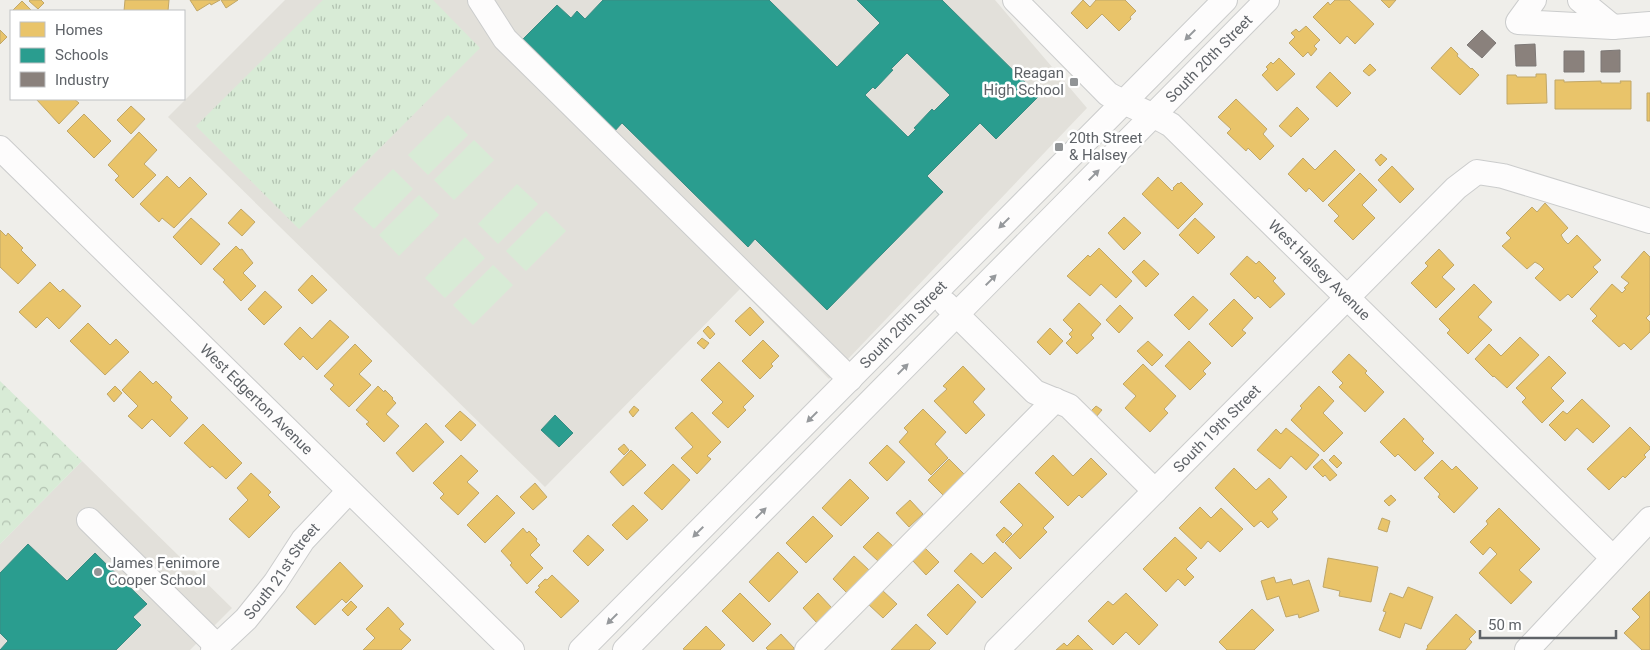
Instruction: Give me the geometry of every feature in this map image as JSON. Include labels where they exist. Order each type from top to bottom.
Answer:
[{"type":"street","points":[[480,0],[505,39],[848,381],[868,404]]},
{"type":"street","name":"West Halsey Avenue","points":[[1015,0],[1108,94],[1123,103],[1154,115],[1172,125],[1346,298],[1613,558]]},
{"type":"street","name":"South 20th Street","points":[[581,650],[1224,0]]},
{"type":"street","name":"South 20th Street","points":[[625,650],[1267,0]]},
{"type":"street","points":[[1534,0],[1518,22],[1613,27],[1650,24]]},
{"type":"street","points":[[1580,0],[1613,27]]},
{"type":"street","name":"West Edgerton Avenue","points":[[0,148],[512,650]]},
{"type":"street","name":"South 19th Street","points":[[997,650],[1456,188],[1477,172],[1503,176],[1650,221]]},
{"type":"street","points":[[1038,189],[1060,210]]},
{"type":"street","points":[[935,293],[1035,392],[1069,406],[1154,492]]},
{"type":"street","points":[[807,650],[1055,400]]},
{"type":"street","name":"South 21st Street","points":[[215,648],[246,619],[274,583],[303,540],[349,491]]},
{"type":"street","points":[[1527,650],[1650,519]]},
{"type":"street","points":[[89,520],[215,648]]},
{"type":"street","points":[[643,588],[665,610]]},
{"type":"shaded area","points":[[285,0],[995,0],[1087,108],[829,379],[740,289],[545,487],[168,117]]},
{"type":"shaded area","name":"James Fenimore Cooper School","points":[[82,461],[232,608],[190,650],[0,650],[0,544]]},
{"type":"green space","points":[[323,0],[433,0],[480,48],[299,229],[196,126]]},
{"type":"green space","points":[[448,115],[468,135],[428,175],[408,155]]},
{"type":"green space","points":[[474,140],[494,160],[454,200],[434,180]]},
{"type":"green space","points":[[393,169],[413,189],[374,229],[353,209]]},
{"type":"green space","points":[[517,184],[538,204],[498,244],[478,224]]},
{"type":"green space","points":[[419,195],[439,215],[399,256],[379,235]]},
{"type":"green space","points":[[546,211],[566,231],[526,271],[506,251]]},
{"type":"green space","points":[[465,237],[485,258],[445,298],[425,278]]},
{"type":"green space","points":[[493,265],[513,285],[473,325],[453,305]]},
{"type":"green space","points":[[0,381],[82,461],[0,544]]},
{"type":"building: Homes","points":[[30,0],[41,0],[44,3],[38,9]]},
{"type":"building: Homes","points":[[125,0],[169,0],[168,10],[124,10]]},
{"type":"building: Homes","points":[[190,0],[220,0],[211,5],[210,3],[197,11]]},
{"type":"building: Homes","points":[[221,0],[238,0],[226,8]]},
{"type":"building: Homes","points":[[1083,0],[1090,7],[1096,0],[1125,0],[1136,11],[1119,31],[1102,14],[1087,29],[1071,13]]},
{"type":"building: Homes","points":[[1335,0],[1349,0],[1374,24],[1355,44],[1347,36],[1340,44],[1313,17],[1328,2],[1330,5]]},
{"type":"building: Homes","points":[[1381,0],[1396,0],[1389,8]]},
{"type":"building: Homes","points":[[22,1],[31,10],[13,10]]},
{"type":"building: Homes","points":[[1306,26],[1320,40],[1314,46],[1317,49],[1311,56],[1308,52],[1303,57],[1289,43],[1295,37],[1291,33],[1296,29],[1299,32]]},
{"type":"building: Homes","points":[[0,30],[7,37],[0,44]]},
{"type":"building: Homes","points":[[1451,47],[1458,54],[1457,56],[1479,75],[1460,95],[1431,68]]},
{"type":"building: Homes","points":[[1279,58],[1295,74],[1277,91],[1262,75],[1268,69],[1266,67],[1271,62],[1273,64]]},
{"type":"building: Homes","points":[[1370,64],[1376,70],[1369,76],[1363,71]]},
{"type":"building: Homes","points":[[1330,72],[1351,93],[1337,107],[1316,87]]},
{"type":"building: Homes","points":[[1536,74],[1546,74],[1547,103],[1507,104],[1507,75],[1536,77]]},
{"type":"building: Homes","points":[[1555,80],[1564,80],[1564,82],[1601,81],[1601,83],[1631,81],[1631,109],[1555,109]]},
{"type":"building: Homes","points":[[1647,93],[1650,93],[1650,121],[1647,121]]},
{"type":"building: Homes","points":[[1236,99],[1267,129],[1263,134],[1274,146],[1260,160],[1248,148],[1246,151],[1227,133],[1231,129],[1218,117]]},
{"type":"building: Homes","points":[[37,100],[75,100],[79,103],[59,124]]},
{"type":"building: Homes","points":[[131,106],[145,119],[131,134],[117,120]]},
{"type":"building: Homes","points":[[1297,107],[1309,119],[1291,137],[1279,126]]},
{"type":"building: Homes","points":[[84,114],[111,141],[94,158],[67,131]]},
{"type":"building: Homes","points":[[139,132],[157,150],[144,164],[156,175],[133,198],[115,180],[119,176],[108,165]]},
{"type":"building: Homes","points":[[1335,150],[1355,170],[1323,202],[1309,188],[1306,192],[1288,174],[1303,158],[1315,170]]},
{"type":"building: Homes","points":[[1381,154],[1387,159],[1380,166],[1375,160]]},
{"type":"building: Homes","points":[[1392,166],[1414,189],[1400,203],[1378,180]]},
{"type":"building: Homes","points":[[1360,173],[1377,190],[1362,205],[1375,218],[1353,240],[1334,221],[1339,216],[1328,205]]},
{"type":"building: Homes","points":[[167,176],[179,188],[190,177],[207,194],[174,228],[162,218],[159,222],[140,204]]},
{"type":"building: Homes","points":[[1158,177],[1172,191],[1181,182],[1203,204],[1178,229],[1142,194]]},
{"type":"building: Homes","points":[[1545,203],[1568,228],[1561,235],[1564,240],[1568,244],[1577,235],[1601,260],[1593,267],[1598,272],[1572,298],[1568,294],[1560,301],[1535,278],[1544,269],[1540,265],[1535,262],[1527,269],[1502,246],[1511,238],[1506,233],[1532,207],[1537,212]]},
{"type":"building: Homes","points":[[241,209],[255,222],[242,236],[228,223]]},
{"type":"building: Homes","points":[[1124,217],[1141,233],[1124,250],[1108,233]]},
{"type":"building: Homes","points":[[191,218],[220,244],[201,265],[173,237]]},
{"type":"building: Homes","points":[[1195,218],[1215,237],[1198,254],[1179,235]]},
{"type":"building: Homes","points":[[0,230],[6,236],[8,233],[36,265],[18,284],[0,267]]},
{"type":"building: Homes","points":[[236,246],[240,250],[242,249],[253,263],[243,273],[256,286],[241,301],[223,282],[225,280],[213,269]]},
{"type":"building: Homes","points":[[1099,248],[1132,281],[1116,298],[1101,284],[1090,296],[1067,276],[1088,255],[1090,257]]},
{"type":"building: Homes","points":[[1439,249],[1454,265],[1442,277],[1455,289],[1436,308],[1411,283],[1428,266],[1425,263]]},
{"type":"building: Homes","points":[[1644,251],[1650,257],[1650,314],[1646,318],[1650,322],[1650,332],[1631,350],[1624,343],[1619,347],[1592,321],[1597,316],[1590,309],[1612,284],[1622,293],[1626,289],[1624,288],[1629,283],[1621,277]]},
{"type":"building: Homes","points":[[1247,256],[1256,264],[1259,261],[1276,278],[1273,281],[1285,294],[1270,308],[1258,296],[1255,299],[1230,274]]},
{"type":"building: Homes","points":[[1144,260],[1159,274],[1146,287],[1132,272]]},
{"type":"building: Homes","points":[[312,275],[327,290],[312,304],[298,290]]},
{"type":"building: Homes","points":[[50,282],[60,292],[63,289],[81,306],[59,329],[47,317],[36,328],[19,312]]},
{"type":"building: Homes","points":[[1474,284],[1492,302],[1478,317],[1492,330],[1468,354],[1447,333],[1450,330],[1439,319]]},
{"type":"building: Homes","points":[[265,291],[282,307],[264,325],[248,309]]},
{"type":"building: Homes","points":[[1193,296],[1208,310],[1189,330],[1174,315]]},
{"type":"building: Homes","points":[[1234,299],[1253,318],[1242,330],[1246,333],[1232,347],[1209,324]]},
{"type":"building: Homes","points":[[1079,303],[1101,324],[1091,335],[1094,338],[1077,354],[1066,343],[1072,337],[1069,334],[1073,330],[1063,320]]},
{"type":"building: Homes","points":[[1120,305],[1133,318],[1119,333],[1106,320]]},
{"type":"building: Homes","points":[[750,307],[764,322],[750,336],[735,321]]},
{"type":"building: Homes","points":[[330,320],[349,337],[317,370],[303,356],[300,360],[284,344],[300,327],[312,339]]},
{"type":"building: Homes","points":[[88,323],[110,345],[116,339],[129,352],[105,375],[70,341]]},
{"type":"building: Homes","points":[[708,326],[715,334],[710,339],[703,331]]},
{"type":"building: Homes","points":[[1050,328],[1063,341],[1050,355],[1037,342]]},
{"type":"building: Homes","points":[[1520,337],[1539,355],[1507,388],[1475,359],[1489,344],[1501,356]]},
{"type":"building: Homes","points":[[702,338],[709,343],[704,349],[697,343]]},
{"type":"building: Homes","points":[[763,340],[779,356],[771,364],[773,366],[760,379],[742,361]]},
{"type":"building: Homes","points":[[1148,341],[1163,355],[1152,366],[1137,351]]},
{"type":"building: Homes","points":[[1189,341],[1211,363],[1203,371],[1206,374],[1190,390],[1165,366]]},
{"type":"building: Homes","points":[[355,344],[372,361],[359,374],[371,385],[349,407],[330,389],[334,385],[324,376]]},
{"type":"building: Homes","points":[[1349,354],[1367,371],[1365,373],[1384,392],[1365,412],[1339,387],[1343,383],[1332,372]]},
{"type":"building: Homes","points":[[1549,356],[1566,373],[1551,388],[1564,401],[1542,423],[1522,402],[1526,398],[1516,388]]},
{"type":"building: Homes","points":[[719,362],[754,396],[743,407],[746,410],[728,428],[712,413],[723,402],[701,380]]},
{"type":"building: Homes","points":[[1143,364],[1176,396],[1164,409],[1168,413],[1150,432],[1125,408],[1136,396],[1123,384]]},
{"type":"building: Homes","points":[[963,366],[985,389],[973,402],[985,415],[966,434],[934,401],[947,389],[943,386]]},
{"type":"building: Homes","points":[[140,371],[153,384],[156,381],[172,397],[170,400],[188,418],[170,437],[152,419],[142,429],[128,416],[138,406],[122,390]]},
{"type":"building: Homes","points":[[115,386],[122,393],[114,402],[107,394]]},
{"type":"building: Homes","points":[[378,386],[384,392],[385,390],[396,403],[386,414],[399,426],[384,442],[366,424],[369,422],[356,410]]},
{"type":"building: Homes","points":[[1319,386],[1334,401],[1323,413],[1343,433],[1324,452],[1291,420],[1302,408],[1300,406]]},
{"type":"building: Homes","points":[[1582,399],[1610,426],[1593,443],[1577,428],[1565,441],[1549,425],[1563,411],[1567,414]]},
{"type":"building: Homes","points":[[634,406],[639,410],[633,417],[629,412]]},
{"type":"building: Homes","points":[[1096,406],[1102,410],[1096,417],[1090,412]]},
{"type":"building: Homes","points":[[923,409],[946,432],[935,444],[948,458],[931,475],[899,442],[908,432],[904,428]]},
{"type":"building: Homes","points":[[460,411],[476,425],[461,441],[445,426]]},
{"type":"building: Homes","points":[[692,412],[721,442],[707,456],[711,459],[697,474],[681,458],[693,447],[675,428]]},
{"type":"building: Homes","points":[[1404,418],[1424,439],[1422,441],[1434,453],[1415,471],[1398,454],[1395,457],[1380,442]]},
{"type":"building: Homes","points":[[426,423],[444,442],[413,472],[396,453]]},
{"type":"building: Homes","points":[[203,424],[242,463],[226,479],[212,466],[210,468],[184,443]]},
{"type":"building: Homes","points":[[1630,427],[1650,449],[1644,455],[1646,457],[1625,478],[1623,476],[1609,490],[1587,469]]},
{"type":"building: Homes","points":[[1286,428],[1319,455],[1306,470],[1291,456],[1280,469],[1257,450],[1276,429],[1281,434]]},
{"type":"building: Homes","points":[[624,444],[629,450],[624,455],[618,449]]},
{"type":"building: Homes","points":[[887,445],[905,462],[887,481],[869,463]]},
{"type":"building: Homes","points":[[631,450],[646,465],[623,486],[610,472]]},
{"type":"building: Homes","points":[[461,455],[478,471],[467,482],[479,493],[458,515],[440,498],[444,494],[433,483]]},
{"type":"building: Homes","points":[[1053,455],[1073,476],[1091,458],[1107,474],[1082,498],[1079,495],[1068,506],[1035,473]]},
{"type":"building: Homes","points":[[1334,455],[1342,463],[1337,468],[1329,460]]},
{"type":"building: Homes","points":[[949,459],[965,475],[944,496],[928,480]]},
{"type":"building: Homes","points":[[1322,459],[1337,475],[1330,481],[1313,467]]},
{"type":"building: Homes","points":[[1442,460],[1452,470],[1456,466],[1478,488],[1454,513],[1438,497],[1440,494],[1424,478]]},
{"type":"building: Homes","points":[[673,464],[690,480],[662,510],[644,493]]},
{"type":"building: Homes","points":[[1234,468],[1256,490],[1269,478],[1287,497],[1272,512],[1278,519],[1268,528],[1261,521],[1254,527],[1215,488]]},
{"type":"building: Homes","points":[[251,473],[271,492],[268,495],[280,507],[249,538],[229,519],[248,500],[237,488]]},
{"type":"building: Homes","points":[[850,479],[869,498],[841,526],[822,508]]},
{"type":"building: Homes","points":[[535,483],[547,497],[533,510],[520,497]]},
{"type":"building: Homes","points":[[1019,483],[1054,517],[1043,528],[1047,532],[1020,559],[1005,543],[1023,525],[1000,502]]},
{"type":"building: Homes","points":[[497,495],[515,513],[485,543],[467,525]]},
{"type":"building: Homes","points":[[1391,495],[1396,500],[1389,506],[1384,501]]},
{"type":"building: Homes","points":[[910,500],[923,514],[909,527],[896,513]]},
{"type":"building: Homes","points":[[633,505],[648,520],[627,540],[612,525]]},
{"type":"building: Homes","points":[[1200,507],[1211,518],[1221,508],[1243,529],[1220,552],[1208,541],[1201,549],[1179,528]]},
{"type":"building: Homes","points":[[1499,508],[1540,549],[1519,570],[1532,582],[1511,604],[1479,573],[1497,554],[1490,547],[1483,555],[1470,542],[1488,524],[1486,521]]},
{"type":"building: Homes","points":[[813,516],[833,536],[806,563],[786,543]]},
{"type":"building: Homes","points":[[1382,518],[1390,521],[1387,532],[1378,529]]},
{"type":"building: Homes","points":[[1004,527],[1012,534],[1003,543],[996,535]]},
{"type":"building: Homes","points":[[523,528],[537,539],[536,541],[540,545],[530,555],[543,568],[527,584],[510,565],[512,563],[501,551]]},
{"type":"building: Homes","points":[[878,532],[893,546],[878,561],[863,547]]},
{"type":"building: Homes","points":[[588,535],[604,550],[588,566],[573,551]]},
{"type":"building: Homes","points":[[1175,537],[1197,558],[1186,569],[1194,577],[1185,586],[1178,579],[1166,592],[1143,569]]},
{"type":"building: Homes","points":[[925,548],[939,562],[926,575],[913,561]]},
{"type":"building: Homes","points":[[778,552],[798,572],[769,602],[749,582]]},
{"type":"building: Homes","points":[[995,552],[1012,568],[982,598],[954,571],[971,553],[983,564]]},
{"type":"building: Homes","points":[[854,556],[869,570],[847,593],[833,579]]},
{"type":"building: Homes","points":[[1328,558],[1378,567],[1371,602],[1339,596],[1340,591],[1323,587]]},
{"type":"building: Homes","points":[[340,562],[363,586],[346,603],[342,599],[315,625],[296,607]]},
{"type":"building: Homes","points":[[552,575],[579,601],[561,618],[535,592],[545,579],[547,580]]},
{"type":"building: Homes","points":[[1274,577],[1276,583],[1291,579],[1293,585],[1309,580],[1319,611],[1299,618],[1298,614],[1286,617],[1279,596],[1267,600],[1261,581]]},
{"type":"building: Homes","points":[[958,584],[976,602],[947,635],[927,615]]},
{"type":"building: Homes","points":[[1408,587],[1433,597],[1421,629],[1405,623],[1400,638],[1379,630],[1386,612],[1383,611],[1390,593],[1403,598]]},
{"type":"building: Homes","points":[[882,590],[897,604],[883,618],[868,604]]},
{"type":"building: Homes","points":[[1650,591],[1650,650],[1642,650],[1624,633],[1640,617],[1632,609]]},
{"type":"building: Homes","points":[[740,593],[771,624],[753,642],[722,611]]},
{"type":"building: Homes","points":[[818,593],[832,608],[817,623],[803,608]]},
{"type":"building: Homes","points":[[1126,593],[1158,625],[1139,645],[1126,632],[1113,645],[1088,621],[1108,601],[1113,605]]},
{"type":"building: Homes","points":[[351,601],[357,607],[348,616],[342,610]]},
{"type":"building: Homes","points":[[388,607],[404,624],[399,629],[411,640],[401,650],[363,650],[375,638],[366,629]]},
{"type":"building: Homes","points":[[1252,609],[1274,630],[1254,650],[1227,650],[1219,642]]},
{"type":"building: Homes","points":[[1456,614],[1476,632],[1469,639],[1472,642],[1465,650],[1426,650],[1427,646]]},
{"type":"building: Homes","points":[[916,624],[936,643],[929,650],[891,650]]},
{"type":"building: Homes","points":[[706,626],[725,645],[720,650],[683,649]]},
{"type":"building: Homes","points":[[781,634],[794,648],[793,650],[768,650],[766,648]]},
{"type":"building: Homes","points":[[1078,635],[1093,650],[1056,650],[1064,643],[1067,646]]},
{"type":"building: Schools","points":[[603,0],[769,0],[837,67],[880,23],[857,0],[942,0],[1039,96],[996,139],[980,123],[927,176],[943,192],[827,310],[755,239],[748,247],[622,123],[613,133],[542,63],[545,60],[523,39],[557,5],[571,18],[577,11],[585,19]],"holes":[[[907,53],[950,95],[934,111],[932,109],[908,137],[865,95],[873,87],[875,89]]]},
{"type":"building: Schools","points":[[555,415],[573,433],[559,447],[541,430]]},
{"type":"building: Schools","points":[[28,544],[67,581],[95,553],[147,604],[133,617],[141,625],[116,650],[0,650],[8,641],[0,633],[0,573]]},
{"type":"building: Industry","points":[[1482,30],[1496,43],[1482,58],[1467,45]]},
{"type":"building: Industry","points":[[1535,44],[1536,66],[1516,66],[1515,45]]},
{"type":"building: Industry","points":[[1620,50],[1620,72],[1601,72],[1601,51]]},
{"type":"building: Industry","points":[[1564,51],[1584,51],[1584,72],[1564,72]]},
{"type":"place","name":"Reagan High School","points":[[1074,82]]},
{"type":"place","name":"20th Street & Halsey","points":[[1059,147]]},
{"type":"place","name":"James Fenimore Cooper School","points":[[98,572]]}]
